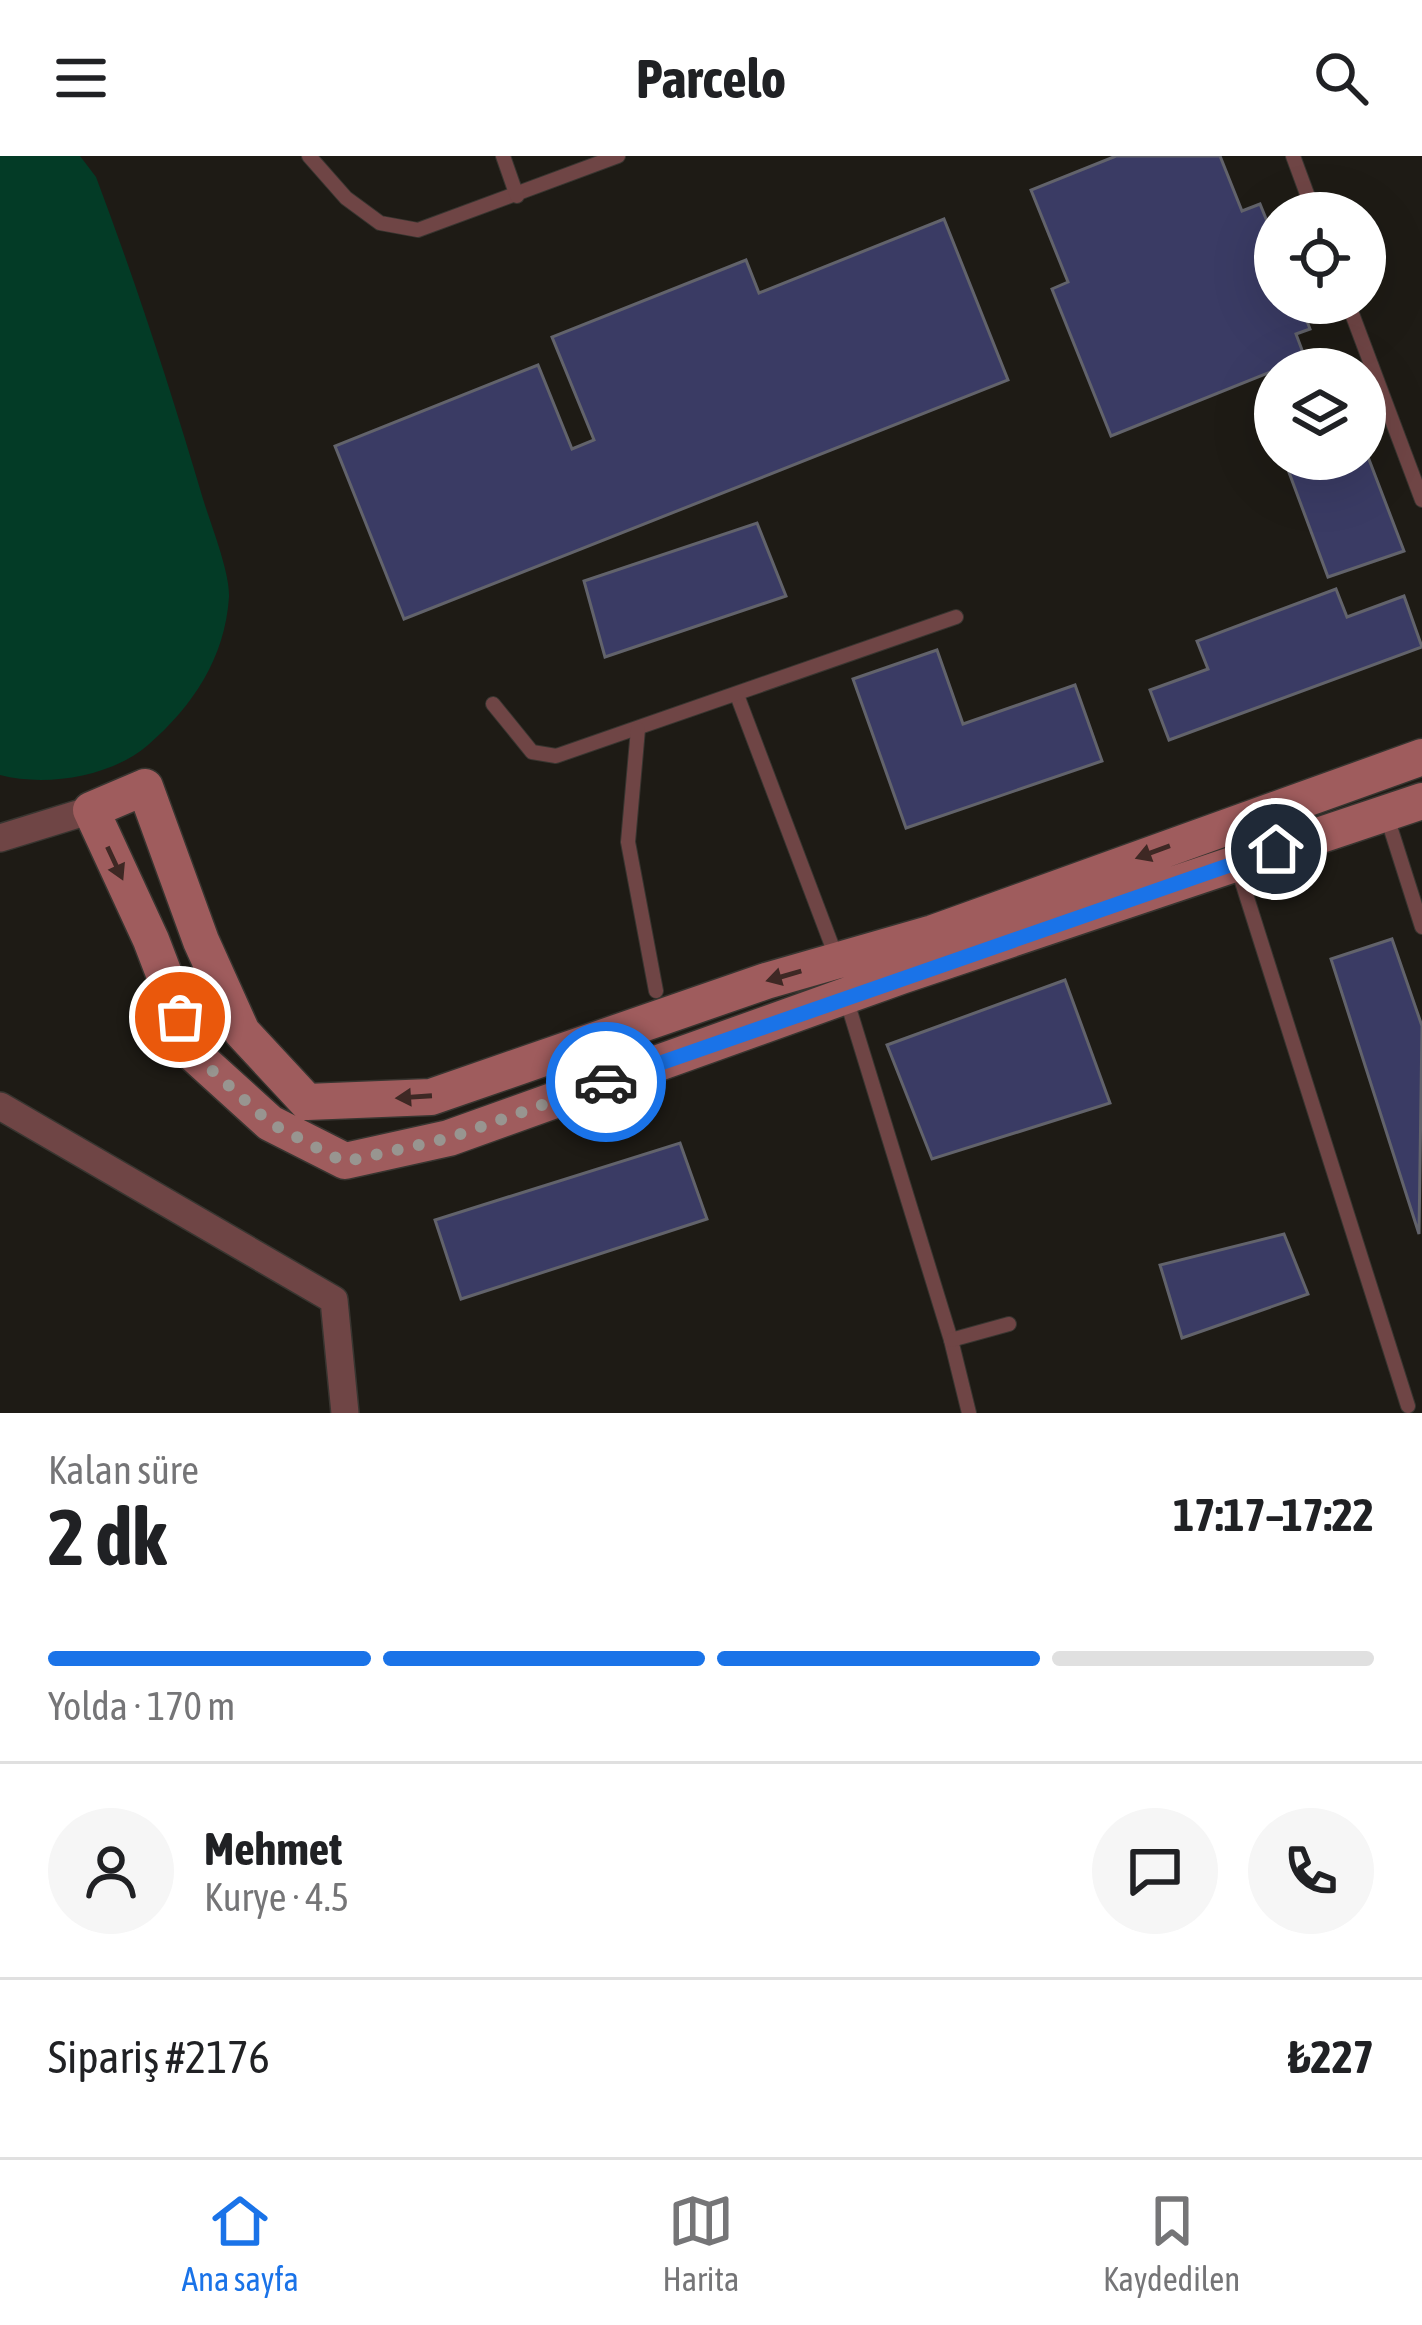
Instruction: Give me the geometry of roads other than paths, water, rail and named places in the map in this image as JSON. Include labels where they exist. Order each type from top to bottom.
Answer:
[{"type":"street","points":[[0,838],[91,810],[145,787],[201,941],[242,1032],[307,1102],[431,1097],[766,981],[933,933],[1422,757]]},
{"type":"street","points":[[91,810],[151,940],[195,1055],[270,1123],[344,1162],[449,1138],[1422,801]]},
{"type":"street","points":[[0,1106],[334,1300],[345,1413]]},
{"type":"lane","points":[[309,156],[346,198],[380,223],[418,230],[618,156]]},
{"type":"lane","points":[[502,156],[517,196]]},
{"type":"lane","points":[[1293,156],[1306,192]]},
{"type":"lane","points":[[1356,324],[1422,500]]},
{"type":"lane","points":[[493,704],[532,752],[556,757],[956,617]]},
{"type":"lane","points":[[736,694],[837,960],[969,1413]]},
{"type":"lane","points":[[638,730],[628,842],[656,991]]},
{"type":"lane","points":[[1385,812],[1422,927]]},
{"type":"lane","points":[[1238,822],[1236,864],[1408,1406]]},
{"type":"lane","points":[[951,1340],[1009,1324]]}]
